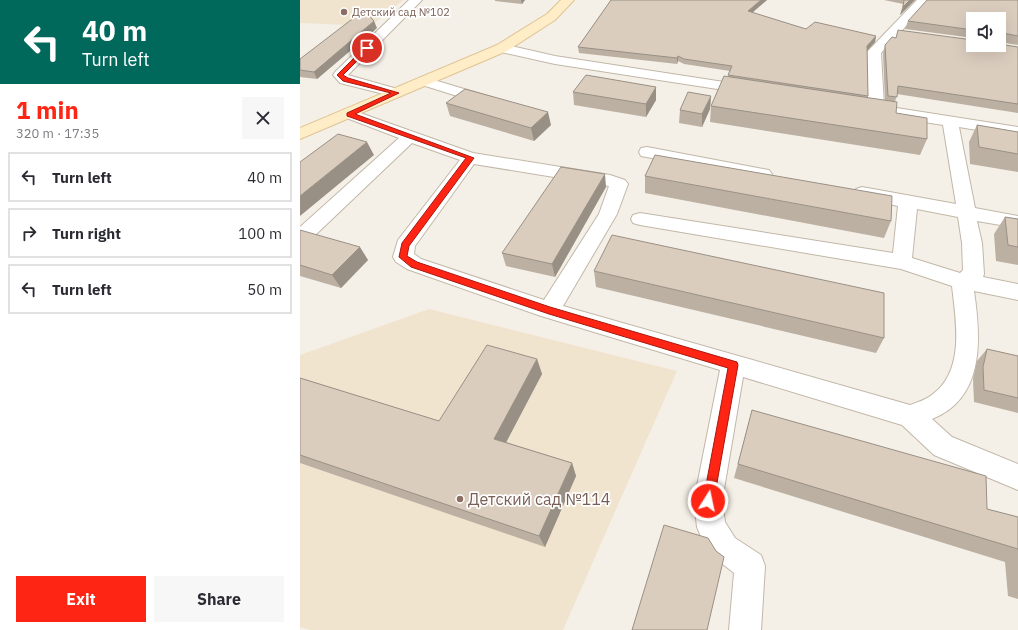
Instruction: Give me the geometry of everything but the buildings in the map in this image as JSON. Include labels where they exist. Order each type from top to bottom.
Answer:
[{"type":"street","points":[[396,93],[345,80],[340,75],[416,0]]},
{"type":"street","points":[[300,134],[502,48],[551,17],[568,0]]},
{"type":"street","points":[[876,109],[874,52],[924,0]]},
{"type":"street","points":[[892,33],[907,35]]},
{"type":"street","points":[[502,48],[554,60],[766,92]]},
{"type":"street","points":[[424,81],[503,105]]},
{"type":"street","points":[[852,105],[1018,132]]},
{"type":"street","points":[[349,114],[470,158],[610,180],[619,184],[608,214],[549,310]]},
{"type":"street","points":[[950,121],[968,213],[972,243],[974,274],[962,281]]},
{"type":"street","points":[[302,236],[410,136]]},
{"type":"street","points":[[647,152],[778,177]]},
{"type":"street","points":[[470,158],[405,245],[403,257],[414,264],[549,310],[910,416],[943,446],[1018,478]]},
{"type":"street","points":[[847,190],[1018,222]]},
{"type":"street","points":[[902,262],[908,202]]},
{"type":"street","points":[[640,219],[902,262],[962,281],[1018,292]]},
{"type":"street","points":[[910,416],[943,401],[960,379],[969,338],[962,281]]},
{"type":"street","points":[[734,365],[708,501],[711,527],[725,548],[750,566],[745,630]]},
{"type":"shaded area","name":"Детский сад №102","points":[[300,0],[403,0],[371,26],[300,23]]},
{"type":"shaded area","name":"Детский сад №114","points":[[429,309],[677,371],[563,630],[310,630],[300,627],[300,355]]},
{"type":"place","name":"Детский сад №102","points":[[344,12]]},
{"type":"place","name":"Детский сад №114","points":[[460,499]]},
{"type":"route","points":[[367,48],[340,75],[345,80],[396,93],[349,114],[470,158],[405,245],[403,257],[414,264],[549,310],[734,365],[708,501]]}]
